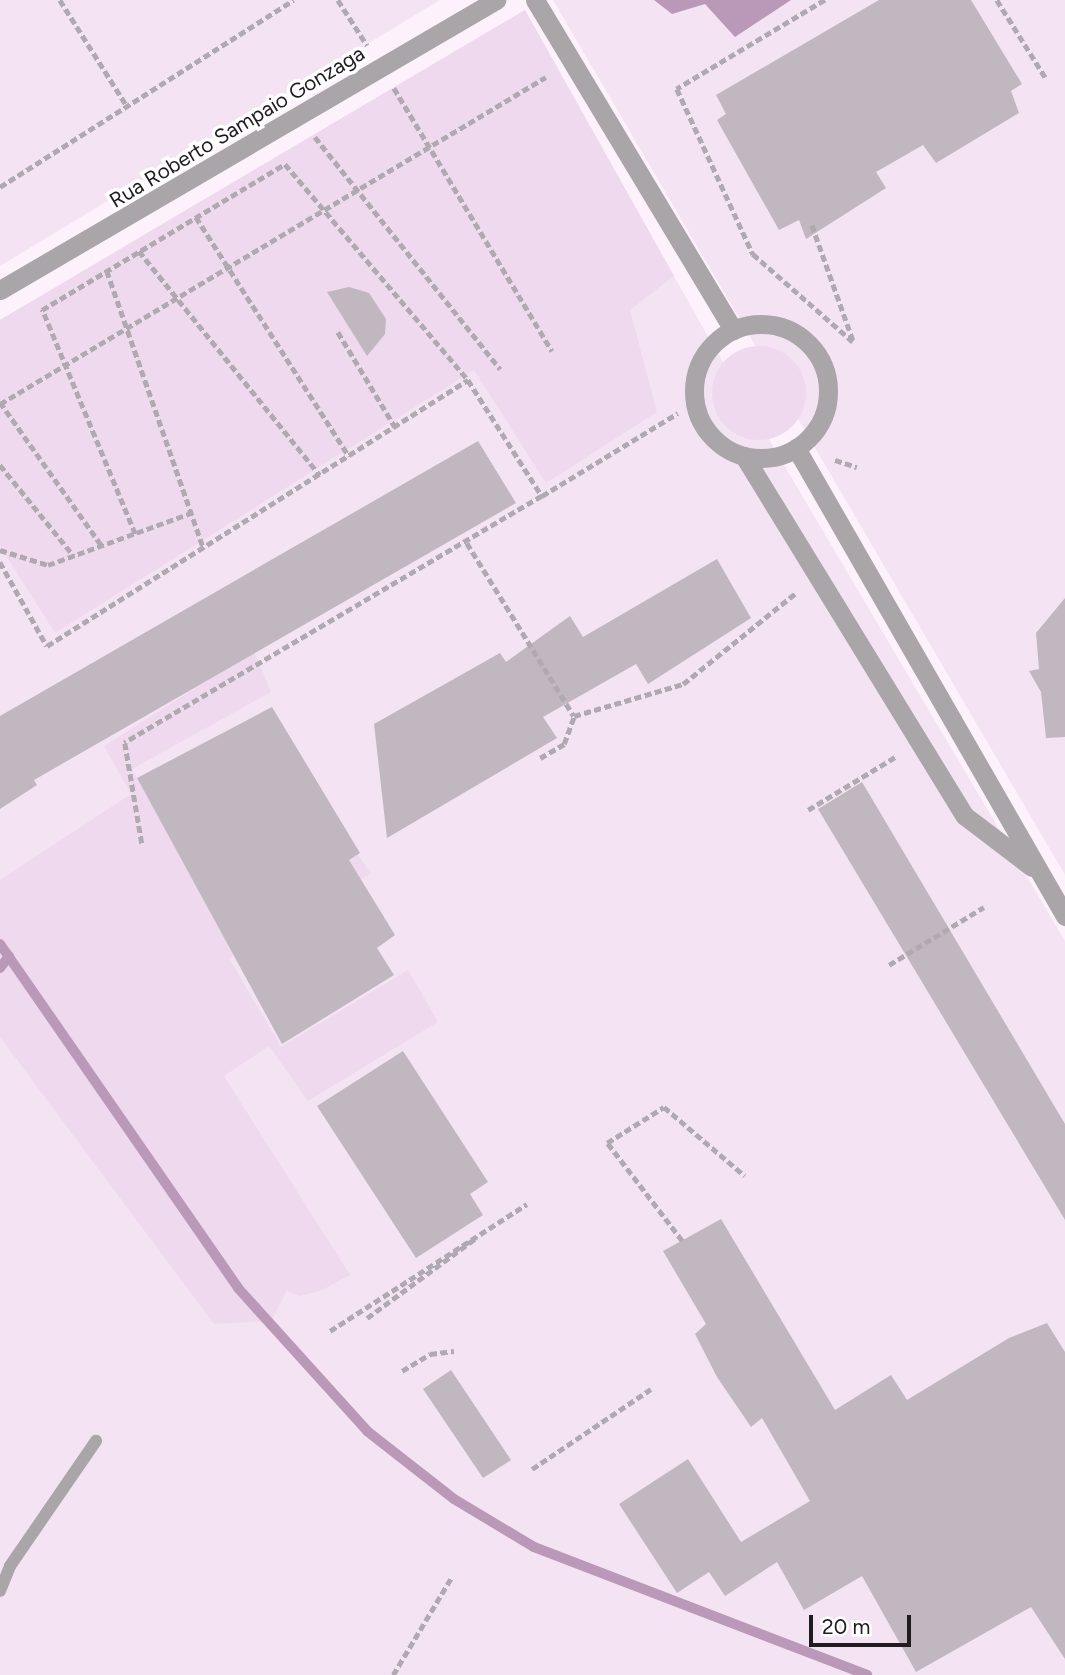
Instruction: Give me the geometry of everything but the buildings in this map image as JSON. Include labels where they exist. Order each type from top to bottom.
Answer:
[{"type":"street","name":"Rua Roberto Sampaio Gonzaga","points":[[0,289],[496,0]]},
{"type":"street","points":[[535,0],[733,330]]},
{"type":"street","points":[[774,325],[809,345],[821,362],[825,410],[796,448],[771,457],[744,456],[716,441],[695,407],[701,361],[733,330],[774,325]]},
{"type":"street","points":[[796,448],[1065,916]]},
{"type":"street","points":[[744,456],[965,817],[1040,873]]},
{"type":"lane","points":[[0,1591],[10,1566],[96,1441]]},
{"type":"path","points":[[60,0],[127,106]]},
{"type":"path","points":[[0,187],[293,0]]},
{"type":"path","points":[[338,0],[383,67],[428,148],[552,351]]},
{"type":"path","points":[[812,225],[853,342],[753,254],[677,89],[825,0]]},
{"type":"path","points":[[997,0],[1048,80]]},
{"type":"path","points":[[102,546],[0,403],[546,77]]},
{"type":"path","points":[[298,117],[500,369]]},
{"type":"path","points":[[135,534],[41,310],[285,164],[468,380],[542,496]]},
{"type":"path","points":[[196,217],[349,456]]},
{"type":"path","points":[[139,251],[320,475]]},
{"type":"path","points":[[107,271],[204,549]]},
{"type":"path","points":[[338,332],[395,427]]},
{"type":"path","points":[[0,562],[47,646],[468,380]]},
{"type":"path","points":[[142,844],[125,743],[467,543],[678,413]]},
{"type":"path","points":[[0,465],[74,556]]},
{"type":"path","points":[[0,550],[48,565],[191,513]]},
{"type":"path","points":[[467,543],[574,716],[565,744],[540,758]]},
{"type":"path","points":[[574,716],[683,684],[797,591]]},
{"type":"path","points":[[808,810],[895,757]]},
{"type":"path","points":[[889,965],[984,907]]},
{"type":"path","points":[[682,1241],[607,1143],[664,1107],[745,1176]]},
{"type":"path","points":[[330,1331],[527,1204]]},
{"type":"path","points":[[367,1318],[478,1236]]},
{"type":"path","points":[[402,1371],[430,1354],[454,1351]]},
{"type":"path","points":[[532,1469],[651,1389]]},
{"type":"path","points":[[393,1675],[451,1578]]},
{"type":"shaded area","points":[[0,0],[440,0],[0,266]]},
{"type":"shaded area","points":[[553,0],[1065,0],[1065,875]]},
{"type":"shaded area","points":[[654,0],[791,0],[735,37],[705,4],[672,14]]},
{"type":"shaded area","points":[[525,10],[702,326],[1065,941],[1065,1675],[0,1675],[0,320]]},
{"type":"shaded area","points":[[525,10],[674,276],[630,310],[657,412],[546,483],[474,370],[55,633],[0,546],[0,320]]},
{"type":"shaded area","points":[[759,346],[777,350],[792,360],[802,375],[806,393],[802,411],[792,426],[777,436],[759,440],[741,436],[726,426],[716,411],[712,393],[716,375],[726,360],[741,350]]},
{"type":"shaded area","points":[[254,651],[271,692],[132,769],[220,928],[357,853],[371,874],[229,958],[281,1047],[408,970],[438,1022],[308,1101],[269,1046],[224,1076],[350,1275],[320,1291],[299,1296],[287,1290],[271,1321],[214,1324],[0,1037],[0,880],[131,794],[104,746]]},
{"type":"waterway","points":[[0,944],[238,1288],[367,1431],[454,1499],[534,1547],[867,1675]]},
{"type":"waterway","points":[[0,968],[9,956]]}]
